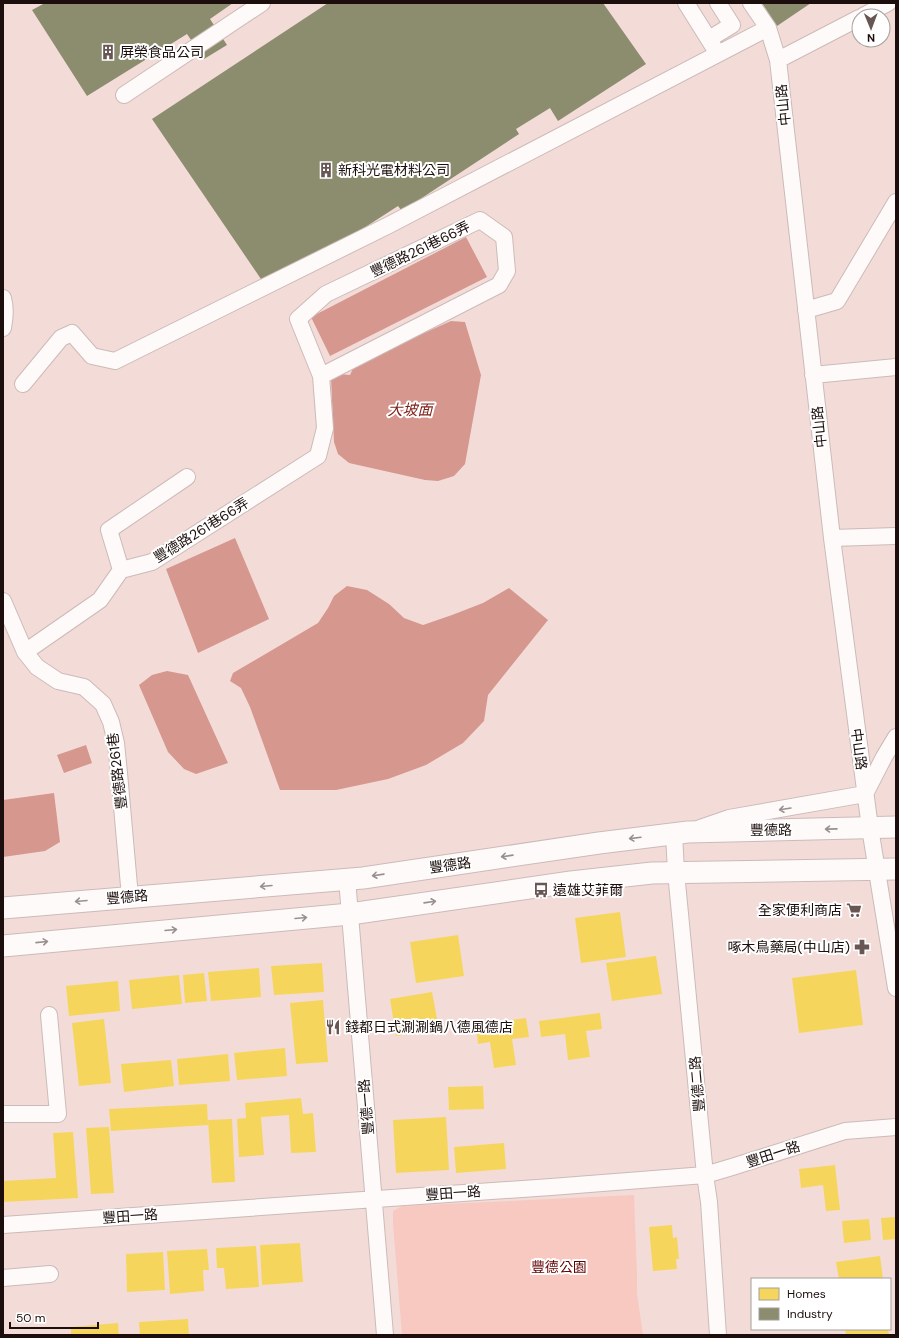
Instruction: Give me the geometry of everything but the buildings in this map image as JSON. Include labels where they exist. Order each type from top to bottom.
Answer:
[{"type":"main road","name":"豐德路","points":[[3,908],[347,879],[598,843],[681,833],[896,827]]},
{"type":"main road","points":[[3,946],[350,914],[571,882],[652,873],[886,869]]},
{"type":"street","points":[[124,95],[262,3]]},
{"type":"street","points":[[686,3],[718,54]]},
{"type":"street","points":[[709,39],[732,25],[718,3]]},
{"type":"street","name":"中山路","points":[[751,3],[768,28],[778,60],[832,538],[865,794],[870,828],[886,869]]},
{"type":"street","points":[[878,8],[888,3]]},
{"type":"street","points":[[778,60],[851,22]]},
{"type":"street","points":[[23,384],[61,338],[72,333],[92,356],[115,361],[389,225],[768,28]]},
{"type":"street","points":[[806,310],[837,301],[896,202]]},
{"type":"street","name":"豐德路261巷66弄","points":[[121,570],[152,562],[318,456],[325,428],[321,376],[298,319],[326,294],[480,220],[504,237],[507,271],[499,285],[321,376]]},
{"type":"street","points":[[3,298],[6,316],[3,328]]},
{"type":"street","points":[[813,375],[896,367]]},
{"type":"street","points":[[25,652],[100,600],[121,570],[109,530],[188,477]]},
{"type":"street","points":[[832,538],[896,536]]},
{"type":"street","name":"豐德路261巷","points":[[3,601],[25,652],[36,667],[58,681],[84,687],[103,704],[111,722],[116,743],[120,773],[130,897]]},
{"type":"street","points":[[681,833],[729,818],[865,794],[896,737]]},
{"type":"street","name":"豐德二路","points":[[681,833],[676,872],[705,1175],[709,1202],[718,1335]]},
{"type":"street","points":[[886,869],[896,988]]},
{"type":"street","name":"豐德一路","points":[[347,879],[385,1335]]},
{"type":"street","points":[[3,1114],[58,1114],[49,1015]]},
{"type":"street","name":"豐田一路","points":[[3,1225],[705,1175],[846,1131],[896,1126]]},
{"type":"street","points":[[3,1278],[50,1274]]},
{"type":"green space","name":"豐德公園","points":[[634,1195],[637,1293],[643,1335],[402,1335],[393,1211],[402,1206]]},
{"type":"water","points":[[466,237],[487,277],[330,356],[311,317]]},
{"type":"water","name":"大坡面","points":[[451,321],[465,322],[481,375],[465,464],[454,476],[438,481],[425,480],[349,463],[338,454],[334,442],[331,378],[339,374],[350,375],[355,364]]},
{"type":"water","points":[[235,538],[269,619],[198,653],[166,569]]},
{"type":"water","points":[[347,586],[367,590],[389,604],[404,618],[423,625],[483,603],[509,588],[548,620],[488,695],[484,721],[463,743],[426,765],[388,779],[336,790],[280,790],[250,707],[241,688],[230,681],[233,673],[318,623],[334,596]]},
{"type":"water","points":[[167,671],[188,675],[228,763],[196,774],[184,769],[168,752],[139,685],[152,675]]},
{"type":"water","points":[[86,745],[92,763],[64,773],[57,755]]},
{"type":"water","points":[[54,793],[60,842],[45,851],[3,857],[3,800]]},
{"type":"place","name":"屏榮食品公司","points":[[108,52]]},
{"type":"place","name":"新科光電材料公司","points":[[326,170]]},
{"type":"place","name":"遠雄艾菲爾","points":[[541,890]]},
{"type":"place","name":"全家便利商店","points":[[854,910]]},
{"type":"place","name":"啄木鳥藥局(中山店)","points":[[862,947]]},
{"type":"place","name":"錢都日式涮涮鍋八德風德店","points":[[333,1027]]}]
